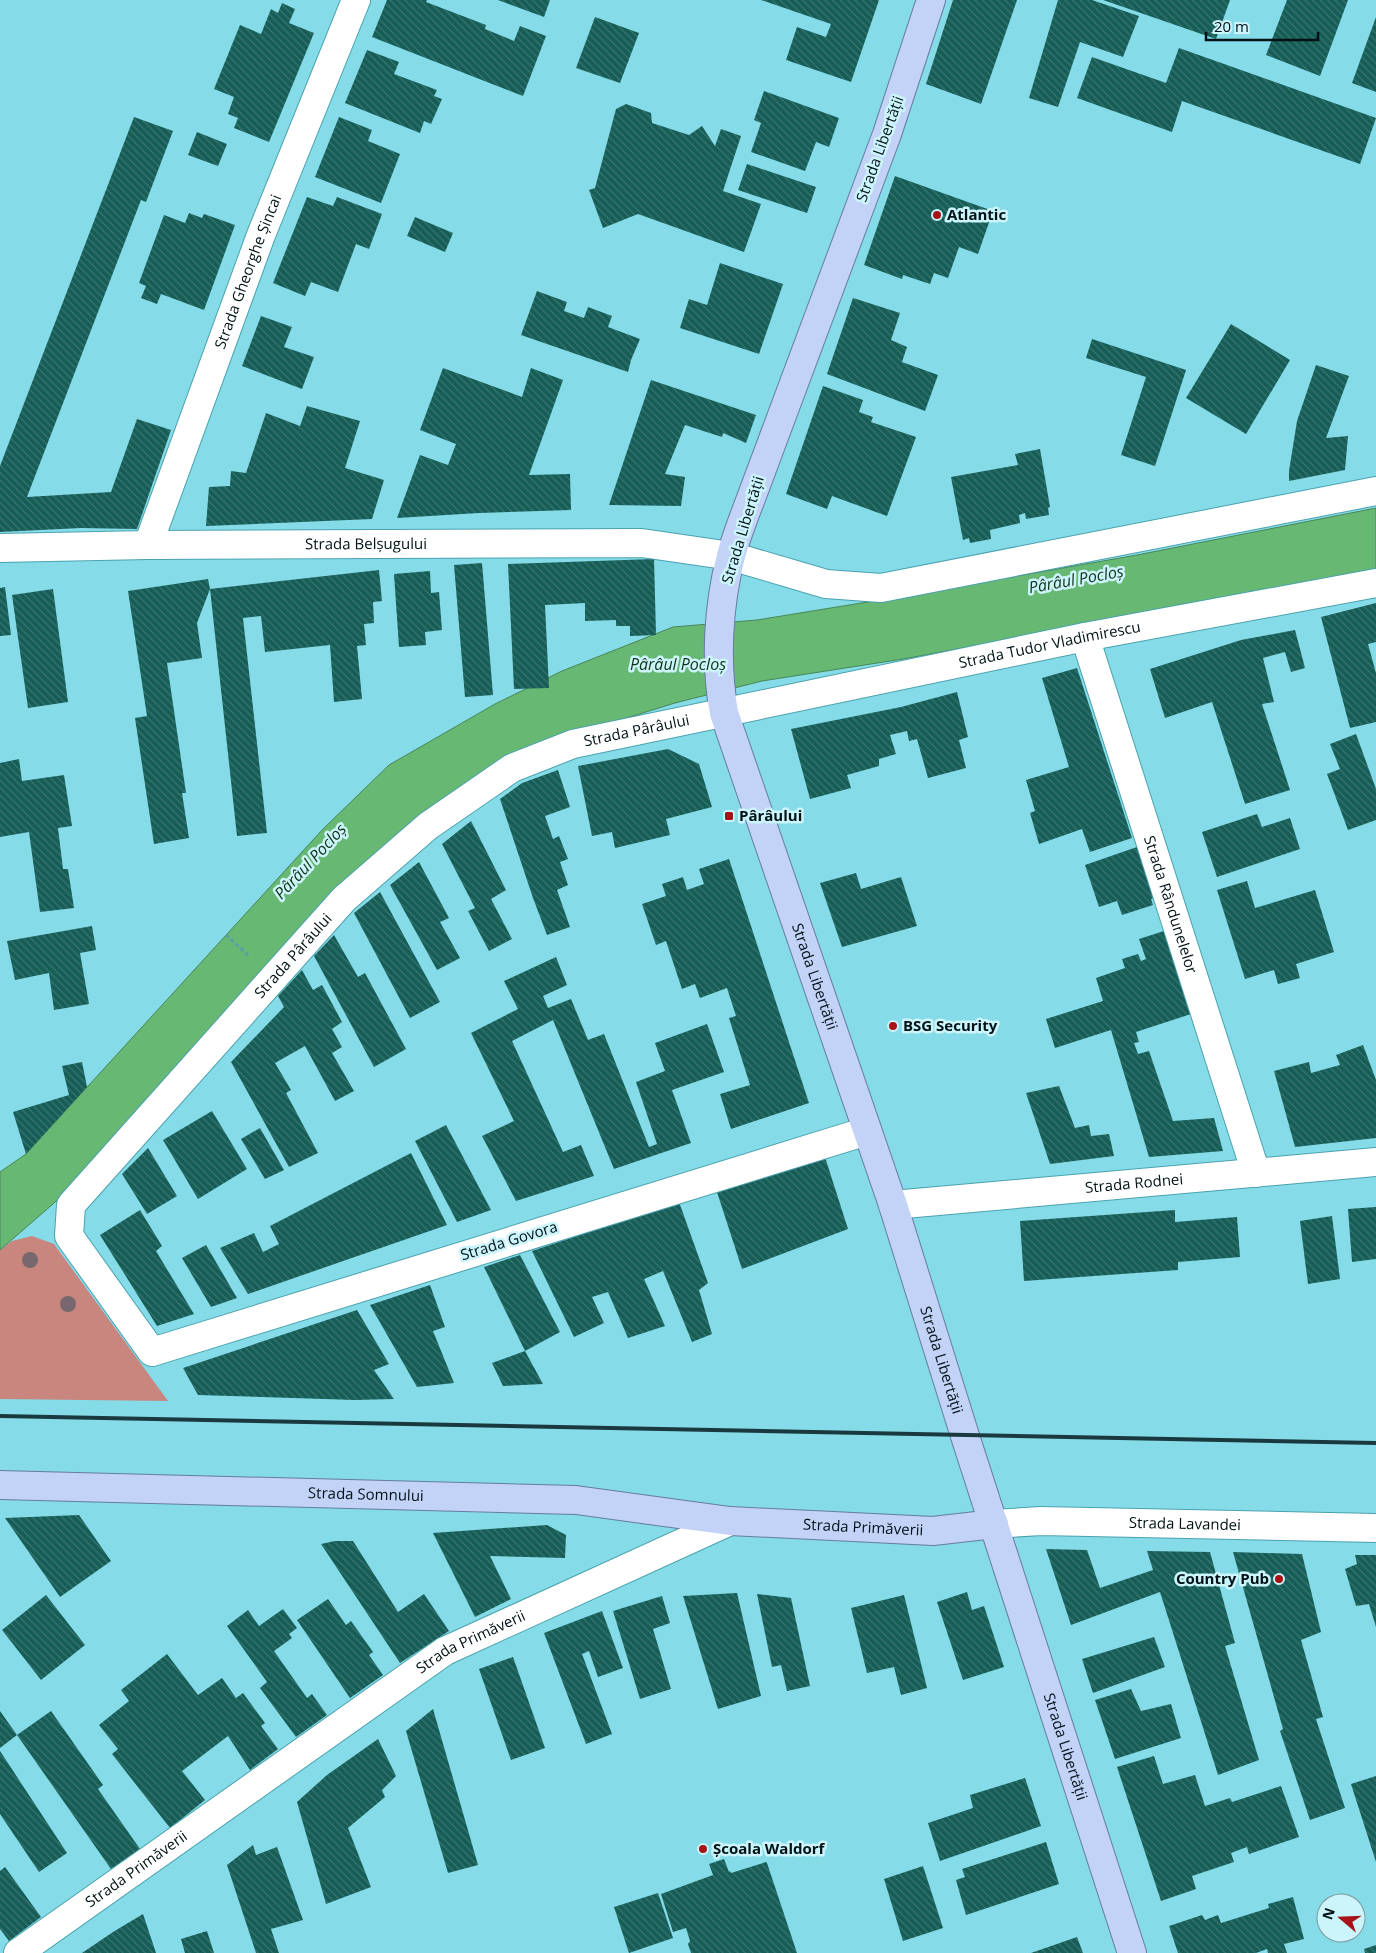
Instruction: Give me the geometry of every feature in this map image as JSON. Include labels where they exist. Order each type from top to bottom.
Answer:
[{"type":"main road","name":"Strada Libertății","points":[[931,0],[887,134],[731,556],[724,590],[718,656],[723,706],[893,1205],[1132,1953]]},
{"type":"main road","name":"Strada Somnului","points":[[0,1486],[576,1500],[730,1521]]},
{"type":"main road","name":"Strada Primăverii","points":[[730,1521],[933,1531],[994,1524]]},
{"type":"street","name":"Strada Gheorghe Șincai","points":[[148,545],[261,235],[356,0]]},
{"type":"street","points":[[731,556],[826,584],[881,588],[1376,491]]},
{"type":"street","name":"Strada Belșugului","points":[[0,548],[148,545],[642,544],[731,556]]},
{"type":"street","name":"Strada Tudor Vladimirescu","points":[[723,706],[753,706],[1086,637],[1376,583]]},
{"type":"street","name":"Strada Rândunelelor","points":[[1086,637],[1256,1173]]},
{"type":"street","name":"Strada Pârâului","points":[[152,1352],[69,1236],[71,1205],[344,899],[428,826],[512,768],[573,744],[723,706]]},
{"type":"street","name":"Strada Govora","points":[[152,1352],[867,1131]]},
{"type":"street","name":"Strada Rodnei","points":[[893,1205],[1376,1162]]},
{"type":"street","name":"Strada Primăverii","points":[[18,1953],[445,1651],[730,1521]]},
{"type":"street","name":"Strada Lavandei","points":[[994,1524],[1041,1521],[1376,1528]]},
{"type":"shaded area","points":[[32,1236],[54,1244],[168,1401],[0,1399],[0,1250],[12,1241]]},
{"type":"water","name":"Pârâul Pocloș","points":[[1376,508],[1376,569],[903,659],[762,681],[675,703],[575,734],[511,757],[451,794],[358,868],[98,1160],[53,1204],[0,1250],[0,1172],[26,1154],[323,829],[389,765],[495,704],[562,671],[673,627],[757,620],[892,598],[1137,555]]},
{"type":"building","points":[[387,0],[427,0],[426,2],[486,25],[485,29],[514,41],[520,26],[546,36],[523,96],[372,37]]},
{"type":"building","points":[[498,0],[550,0],[544,17]]},
{"type":"building","points":[[761,0],[879,0],[851,82],[786,60],[797,27],[826,37],[831,24]]},
{"type":"building","points":[[953,0],[1017,0],[981,104],[926,84]]},
{"type":"building","points":[[1058,0],[1092,0],[1139,16],[1123,57],[1080,42],[1058,107],[1029,98]]},
{"type":"building","points":[[1103,0],[1230,0],[1216,39]]},
{"type":"building","points":[[1287,0],[1348,0],[1320,76],[1266,55]]},
{"type":"building","points":[[282,3],[295,9],[289,23],[314,33],[269,142],[234,128],[238,118],[228,114],[234,97],[214,89],[240,25],[261,34],[271,9],[278,13]]},
{"type":"building","points":[[595,17],[639,33],[620,83],[576,68]]},
{"type":"building","points":[[1376,17],[1376,92],[1352,83]]},
{"type":"building","points":[[1179,48],[1376,118],[1360,164],[1182,101],[1172,132],[1077,98],[1092,57],[1166,83]]},
{"type":"building","points":[[367,50],[399,62],[394,74],[437,90],[434,96],[442,99],[431,124],[424,121],[420,133],[345,103]]},
{"type":"building","points":[[764,91],[839,118],[829,147],[816,142],[805,171],[751,152],[761,123],[754,120]]},
{"type":"building","points":[[626,104],[651,113],[652,123],[689,135],[702,126],[715,146],[721,129],[741,136],[723,191],[761,204],[744,252],[638,214],[603,228],[589,190],[595,188],[616,109]]},
{"type":"building","points":[[134,117],[173,131],[146,202],[141,200],[27,497],[111,492],[137,419],[171,430],[137,529],[81,528],[0,532],[0,466]]},
{"type":"building","points":[[339,117],[372,130],[368,141],[400,154],[381,203],[315,177]]},
{"type":"building","points":[[197,132],[227,144],[218,166],[188,155]]},
{"type":"building","points":[[747,164],[816,187],[807,213],[738,190]]},
{"type":"building","points":[[895,176],[993,211],[978,254],[959,247],[948,278],[934,273],[930,284],[903,275],[902,279],[864,265]]},
{"type":"building","points":[[307,197],[333,206],[337,197],[382,214],[369,249],[356,244],[338,292],[311,282],[305,296],[273,283]]},
{"type":"building","points":[[189,213],[202,218],[204,214],[235,225],[204,310],[161,294],[157,304],[141,298],[146,286],[139,283],[164,215],[185,223]]},
{"type":"building","points":[[415,217],[453,233],[445,252],[407,236]]},
{"type":"building","points":[[720,263],[783,284],[759,354],[680,328],[689,299],[707,305]]},
{"type":"building","points":[[537,291],[567,302],[564,311],[584,318],[588,307],[612,316],[608,327],[640,339],[628,372],[521,335]]},
{"type":"building","points":[[853,298],[900,313],[891,340],[907,347],[902,362],[938,375],[925,411],[827,374]]},
{"type":"building","points":[[261,316],[292,327],[284,347],[314,357],[302,389],[242,366]]},
{"type":"building","points":[[1231,324],[1290,360],[1246,434],[1186,398]]},
{"type":"building","points":[[1092,339],[1186,370],[1155,466],[1121,455],[1146,377],[1086,358]]},
{"type":"building","points":[[1316,365],[1349,376],[1326,438],[1348,436],[1345,470],[1289,481],[1297,421]]},
{"type":"building","points":[[443,368],[522,397],[531,368],[563,380],[529,475],[570,474],[571,510],[397,518],[420,455],[448,465],[456,444],[420,430]]},
{"type":"building","points":[[651,380],[756,415],[746,443],[723,433],[722,437],[685,425],[665,474],[685,477],[681,506],[609,505]]},
{"type":"building","points":[[823,386],[863,400],[859,412],[873,417],[871,422],[916,437],[887,516],[832,496],[827,509],[786,494]]},
{"type":"building","points":[[307,406],[360,421],[345,468],[384,480],[372,519],[206,526],[209,487],[230,486],[231,471],[246,473],[266,413],[300,426]]},
{"type":"building","points":[[1040,449],[1050,507],[1048,508],[1049,515],[1026,519],[1025,513],[1019,515],[1020,523],[990,530],[991,539],[970,543],[969,538],[963,540],[951,477],[1018,465],[1015,454]]},
{"type":"building","points":[[654,559],[656,635],[630,636],[630,626],[616,626],[616,620],[585,621],[585,603],[545,605],[549,688],[514,689],[508,564]]},
{"type":"building","points":[[482,563],[493,695],[465,697],[454,565]]},
{"type":"building","points":[[379,570],[382,601],[373,602],[374,623],[364,624],[366,645],[357,646],[362,699],[334,702],[330,645],[265,652],[261,616],[243,618],[267,833],[237,836],[210,589]]},
{"type":"building","points":[[430,571],[431,593],[439,592],[442,630],[425,632],[426,645],[399,647],[394,574]]},
{"type":"building","points":[[208,579],[210,589],[197,623],[202,658],[167,663],[186,793],[182,793],[189,838],[154,844],[135,718],[147,716],[128,591]]},
{"type":"building","points":[[5,587],[11,635],[0,636],[0,588]]},
{"type":"building","points":[[53,589],[68,702],[28,708],[12,595]]},
{"type":"building","points":[[1376,603],[1376,642],[1368,644],[1376,673],[1376,722],[1350,728],[1321,617]]},
{"type":"building","points":[[1295,630],[1305,668],[1291,672],[1285,652],[1263,658],[1274,702],[1262,704],[1290,790],[1245,804],[1212,702],[1165,718],[1150,669],[1241,640]]},
{"type":"building","points":[[1077,668],[1132,838],[1090,852],[1082,829],[1039,844],[1030,813],[1035,811],[1026,780],[1069,767],[1042,678]]},
{"type":"building","points":[[957,692],[968,737],[959,740],[966,768],[928,778],[917,739],[909,741],[907,731],[890,735],[896,754],[879,759],[879,766],[847,775],[851,788],[810,799],[791,729],[901,707]]},
{"type":"building","points":[[1356,734],[1376,789],[1376,820],[1348,830],[1327,774],[1340,769],[1330,744]]},
{"type":"building","points":[[668,749],[699,764],[712,807],[666,819],[670,835],[615,848],[612,832],[592,836],[578,766]]},
{"type":"building","points":[[19,759],[22,781],[64,775],[72,826],[58,828],[63,869],[68,869],[74,908],[40,912],[29,832],[0,837],[0,763]]},
{"type":"building","points":[[558,770],[570,807],[545,816],[553,839],[559,836],[568,859],[560,862],[568,885],[557,890],[570,927],[547,935],[500,799],[522,783]]},
{"type":"building","points":[[1257,814],[1262,827],[1290,818],[1300,849],[1217,877],[1202,832]]},
{"type":"building","points":[[471,821],[506,890],[491,899],[512,939],[489,951],[468,911],[475,908],[442,844]]},
{"type":"building","points":[[1137,847],[1154,898],[1151,899],[1153,905],[1122,915],[1117,901],[1099,907],[1085,865]]},
{"type":"building","points":[[729,859],[809,1103],[731,1129],[720,1094],[750,1085],[729,1018],[736,1016],[727,988],[700,998],[695,984],[682,989],[666,941],[656,945],[642,904],[666,896],[662,884],[683,877],[687,890],[704,884],[699,869]]},
{"type":"building","points":[[419,862],[449,918],[440,922],[460,958],[437,970],[390,885]]},
{"type":"building","points":[[856,873],[861,889],[901,877],[917,926],[842,947],[820,883]]},
{"type":"building","points":[[1247,881],[1255,908],[1315,890],[1334,952],[1296,964],[1300,978],[1278,984],[1274,970],[1245,979],[1217,890]]},
{"type":"building","points":[[380,892],[440,1002],[410,1018],[354,913]]},
{"type":"building","points":[[92,926],[96,950],[80,953],[89,1004],[54,1010],[49,973],[15,980],[7,941]]},
{"type":"building","points":[[1164,931],[1191,1014],[1136,1032],[1139,1042],[1134,1043],[1138,1054],[1149,1051],[1173,1121],[1214,1118],[1223,1151],[1149,1157],[1111,1030],[1055,1048],[1046,1019],[1103,1001],[1096,978],[1125,968],[1122,959],[1138,954],[1141,961],[1146,959],[1139,939]]},
{"type":"building","points":[[334,935],[358,977],[365,973],[406,1049],[374,1067],[314,956]]},
{"type":"building","points":[[556,957],[567,985],[543,996],[548,1008],[571,999],[588,1040],[604,1034],[649,1147],[657,1144],[636,1082],[665,1071],[655,1043],[707,1024],[724,1072],[672,1090],[691,1143],[614,1169],[553,1020],[512,1041],[563,1152],[581,1145],[594,1176],[516,1201],[482,1136],[514,1121],[471,1033],[518,1009],[504,981]]},
{"type":"building","points":[[302,970],[313,990],[322,985],[342,1022],[332,1029],[342,1047],[332,1053],[354,1091],[335,1101],[305,1046],[275,1063],[291,1090],[286,1093],[318,1153],[289,1167],[231,1062],[284,1007],[278,996]]},
{"type":"building","points":[[1363,1045],[1376,1080],[1376,1138],[1295,1147],[1274,1071],[1309,1062],[1311,1073],[1340,1065],[1336,1055]]},
{"type":"building","points":[[82,1062],[87,1087],[26,1154],[13,1112],[69,1095],[62,1066]]},
{"type":"building","points":[[1059,1086],[1075,1128],[1089,1125],[1091,1136],[1109,1134],[1114,1156],[1050,1164],[1026,1093]]},
{"type":"building","points":[[212,1111],[247,1169],[198,1199],[163,1140]]},
{"type":"building","points":[[446,1125],[491,1210],[457,1222],[415,1141]]},
{"type":"building","points":[[260,1128],[284,1170],[265,1179],[241,1139]]},
{"type":"building","points":[[148,1148],[177,1196],[147,1214],[122,1174]]},
{"type":"building","points":[[411,1153],[447,1225],[248,1294],[220,1248],[254,1233],[263,1252],[279,1244],[270,1226]]},
{"type":"building","points":[[824,1154],[848,1229],[742,1269],[716,1189]]},
{"type":"building","points":[[679,1202],[708,1283],[699,1290],[712,1334],[692,1342],[663,1271],[644,1279],[665,1326],[628,1338],[608,1292],[592,1297],[604,1323],[574,1337],[532,1251]]},
{"type":"building","points":[[1376,1207],[1376,1259],[1352,1262],[1348,1209]]},
{"type":"building","points":[[140,1210],[162,1246],[156,1251],[194,1314],[157,1326],[100,1235]]},
{"type":"building","points":[[1175,1210],[1175,1222],[1237,1217],[1240,1257],[1178,1262],[1178,1270],[1024,1281],[1020,1221]]},
{"type":"building","points":[[1332,1216],[1340,1279],[1308,1284],[1300,1221]]},
{"type":"building","points":[[206,1245],[237,1298],[211,1307],[182,1258]]},
{"type":"building","points":[[520,1255],[560,1332],[525,1351],[484,1267]]},
{"type":"building","points":[[430,1285],[445,1327],[433,1331],[454,1383],[417,1387],[370,1305]]},
{"type":"building","points":[[357,1310],[389,1364],[374,1370],[394,1399],[355,1400],[198,1395],[183,1368]]},
{"type":"building","points":[[525,1351],[543,1384],[503,1386],[492,1363]]},
{"type":"building","points":[[79,1515],[111,1561],[60,1597],[5,1518]]},
{"type":"building","points":[[547,1525],[566,1535],[565,1558],[490,1556],[511,1599],[475,1617],[433,1533]]},
{"type":"building","points":[[335,1541],[353,1541],[398,1612],[424,1594],[449,1631],[400,1663],[321,1544]]},
{"type":"building","points":[[1046,1549],[1087,1550],[1100,1588],[1153,1570],[1147,1551],[1210,1552],[1235,1643],[1225,1646],[1259,1760],[1218,1775],[1160,1592],[1071,1625]]},
{"type":"building","points":[[1233,1552],[1302,1554],[1321,1632],[1301,1640],[1323,1717],[1316,1719],[1345,1808],[1310,1820],[1280,1731],[1283,1729]]},
{"type":"building","points":[[1355,1555],[1376,1555],[1376,1627],[1369,1604],[1356,1606],[1345,1569],[1357,1564]]},
{"type":"building","points":[[967,1592],[972,1610],[984,1606],[1004,1667],[963,1680],[937,1602]]},
{"type":"building","points":[[737,1593],[761,1696],[718,1709],[683,1596]]},
{"type":"building","points":[[757,1594],[791,1598],[810,1686],[787,1691],[781,1665],[772,1667]]},
{"type":"building","points":[[46,1595],[85,1645],[41,1680],[2,1630]]},
{"type":"building","points":[[904,1595],[927,1688],[901,1695],[894,1667],[867,1673],[851,1608]]},
{"type":"building","points":[[662,1596],[670,1623],[653,1629],[671,1689],[640,1699],[613,1611]]},
{"type":"building","points":[[328,1599],[346,1625],[351,1621],[373,1652],[369,1655],[383,1675],[350,1698],[297,1620]]},
{"type":"building","points":[[283,1609],[297,1628],[289,1634],[292,1638],[274,1651],[307,1698],[312,1694],[327,1715],[296,1737],[260,1688],[267,1682],[227,1626],[248,1610],[259,1626]]},
{"type":"building","points":[[602,1611],[623,1668],[598,1677],[589,1651],[582,1654],[612,1734],[586,1744],[544,1633]]},
{"type":"building","points":[[1154,1637],[1165,1667],[1093,1693],[1082,1659]]},
{"type":"building","points":[[167,1654],[198,1695],[222,1678],[236,1698],[243,1693],[265,1723],[261,1726],[278,1749],[250,1770],[228,1736],[182,1771],[205,1800],[170,1828],[112,1754],[118,1749],[99,1725],[129,1701],[121,1690]]},
{"type":"building","points":[[513,1657],[545,1748],[511,1760],[479,1669]]},
{"type":"building","points":[[1131,1689],[1141,1711],[1171,1704],[1181,1738],[1115,1759],[1095,1700]]},
{"type":"building","points":[[433,1709],[478,1865],[448,1873],[406,1731]]},
{"type":"building","points":[[0,1711],[17,1735],[0,1748]]},
{"type":"building","points":[[51,1711],[103,1785],[98,1789],[140,1849],[111,1869],[17,1735]]},
{"type":"building","points":[[378,1739],[396,1776],[382,1790],[385,1797],[348,1828],[371,1887],[326,1904],[297,1802],[327,1775]]},
{"type":"building","points":[[0,1751],[67,1853],[39,1872],[0,1814]]},
{"type":"building","points":[[1154,1756],[1163,1784],[1195,1775],[1205,1806],[1230,1798],[1232,1802],[1281,1786],[1299,1837],[1249,1854],[1247,1847],[1231,1853],[1234,1862],[1192,1876],[1196,1889],[1161,1901],[1117,1767]]},
{"type":"building","points":[[1376,1776],[1376,1862],[1351,1784]]},
{"type":"building","points":[[1025,1778],[1041,1826],[940,1861],[928,1823],[973,1808],[970,1795]]},
{"type":"building","points":[[1046,1842],[1059,1884],[966,1915],[956,1880],[965,1877],[962,1869]]},
{"type":"building","points":[[253,1845],[256,1855],[277,1847],[303,1920],[271,1929],[279,1953],[256,1953],[227,1865]]},
{"type":"building","points":[[724,1859],[731,1873],[767,1863],[797,1953],[691,1953],[686,1928],[673,1932],[661,1894],[713,1875],[709,1864]]},
{"type":"building","points":[[923,1866],[943,1928],[903,1941],[884,1879]]},
{"type":"building","points":[[5,1867],[41,1917],[9,1941],[0,1929],[0,1871]]},
{"type":"building","points":[[658,1893],[673,1938],[629,1953],[614,1907]]},
{"type":"building","points":[[1293,1897],[1304,1939],[1284,1944],[1287,1953],[1268,1953],[1267,1949],[1256,1953],[1178,1953],[1169,1926],[1202,1915],[1205,1920],[1218,1915],[1221,1923],[1269,1908],[1268,1904]]},
{"type":"building","points":[[143,1914],[156,1953],[82,1953],[113,1932]]},
{"type":"building","points":[[207,1931],[214,1953],[185,1953],[181,1939]]},
{"type":"building","points":[[1077,1937],[1083,1953],[1031,1953]]},
{"type":"building","points":[[1376,1945],[1376,1953],[1365,1953],[1364,1949]]},
{"type":"railway","points":[[0,1416],[1376,1443]]},
{"type":"place","name":"Atlantic","points":[[937,215]]},
{"type":"place","name":"Pârâului","points":[[729,816]]},
{"type":"place","name":"BSG Security","points":[[893,1026]]},
{"type":"place","name":"Country Pub","points":[[1279,1579]]},
{"type":"place","name":"Școala Waldorf","points":[[703,1849]]}]
